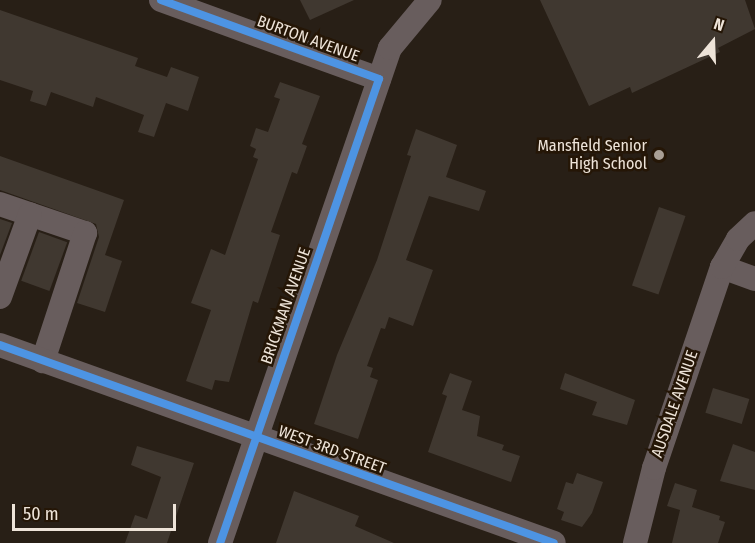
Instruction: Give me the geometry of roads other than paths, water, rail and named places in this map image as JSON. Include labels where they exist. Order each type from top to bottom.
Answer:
[{"type":"street","name":"BURTON AVENUE","points":[[161,0],[379,79]]},
{"type":"street","name":"BRICKMAN AVENUE","points":[[220,543],[379,79],[400,33],[430,0]]},
{"type":"street","points":[[0,204],[85,233],[43,361]]},
{"type":"street","points":[[0,297],[30,214]]},
{"type":"street","name":"AUSDALE AVENUE","points":[[635,543],[654,468],[722,267],[738,239],[755,223]]},
{"type":"street","points":[[722,267],[755,279]]},
{"type":"street","name":"WEST 3RD STREET","points":[[0,345],[554,543]]},
{"type":"place","name":"Mansfield Senior High School","points":[[659,155]]}]
